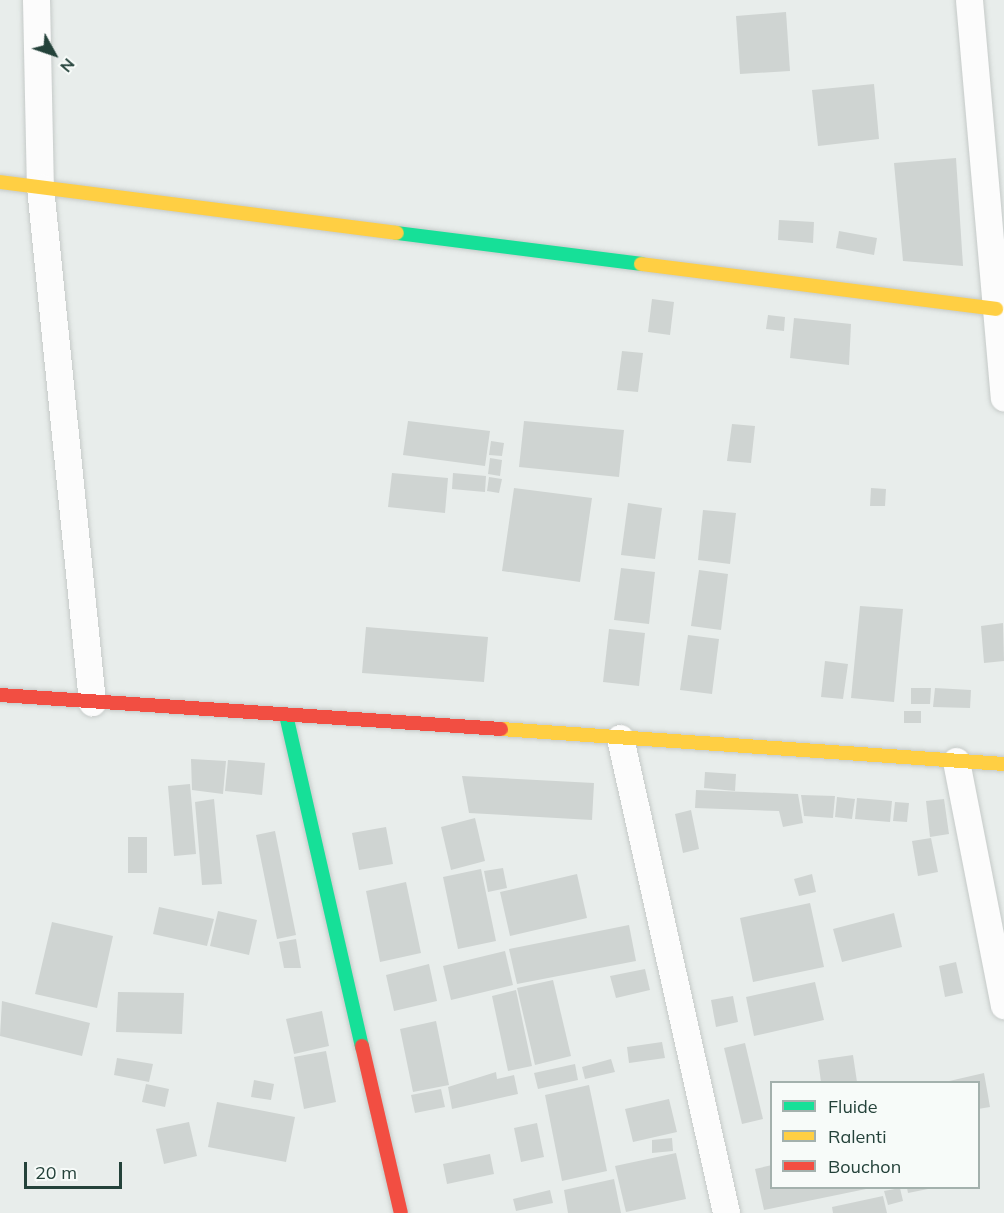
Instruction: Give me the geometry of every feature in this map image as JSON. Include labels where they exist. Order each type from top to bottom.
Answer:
[{"type":"street","points":[[36,0],[40,187],[92,702]]},
{"type":"street","points":[[969,0],[1004,397]]},
{"type":"street","points":[[0,182],[996,309]]},
{"type":"street","points":[[0,695],[1004,764]]},
{"type":"street","points":[[286,715],[401,1213]]},
{"type":"street","points":[[620,738],[726,1213]]},
{"type":"street","points":[[956,761],[1004,1005]]},
{"type":"building","points":[[786,12],[790,71],[740,74],[736,16]]},
{"type":"building","points":[[874,84],[879,139],[818,146],[812,90]]},
{"type":"building","points":[[956,158],[963,266],[903,261],[894,163]]},
{"type":"building","points":[[779,220],[814,222],[813,243],[778,240]]},
{"type":"building","points":[[839,231],[877,238],[874,255],[836,248]]},
{"type":"building","points":[[652,299],[674,302],[670,335],[648,332]]},
{"type":"building","points":[[768,315],[785,317],[784,331],[766,329]]},
{"type":"building","points":[[794,318],[851,324],[849,365],[790,358]]},
{"type":"building","points":[[622,351],[643,353],[638,392],[617,390]]},
{"type":"building","points":[[408,421],[490,431],[485,466],[403,455]]},
{"type":"building","points":[[524,421],[624,430],[619,477],[519,467]]},
{"type":"building","points":[[732,424],[755,426],[751,463],[727,461]]},
{"type":"building","points":[[491,441],[504,443],[502,456],[489,455]]},
{"type":"building","points":[[490,458],[502,460],[500,476],[488,474]]},
{"type":"building","points":[[392,473],[448,478],[445,513],[388,507]]},
{"type":"building","points":[[453,473],[486,476],[485,492],[452,489]]},
{"type":"building","points":[[489,477],[502,479],[499,493],[487,491]]},
{"type":"building","points":[[514,488],[592,498],[580,582],[502,571]]},
{"type":"building","points":[[871,488],[886,489],[885,506],[870,506]]},
{"type":"building","points":[[628,503],[662,508],[655,559],[621,555]]},
{"type":"building","points":[[703,510],[736,513],[730,564],[698,560]]},
{"type":"building","points":[[621,568],[655,572],[649,624],[614,620]]},
{"type":"building","points":[[699,570],[728,574],[721,630],[691,626]]},
{"type":"building","points":[[860,606],[903,609],[894,702],[851,698]]},
{"type":"building","points":[[1003,623],[1004,661],[984,663],[981,626]]},
{"type":"building","points":[[366,627],[488,637],[484,682],[362,673]]},
{"type":"building","points":[[609,629],[645,633],[639,686],[603,682]]},
{"type":"building","points":[[688,635],[719,639],[712,694],[680,690]]},
{"type":"building","points":[[825,661],[848,664],[843,699],[821,697]]},
{"type":"building","points":[[911,688],[931,688],[930,704],[911,704]]},
{"type":"building","points":[[935,688],[971,690],[970,708],[933,707]]},
{"type":"building","points":[[904,711],[921,711],[921,723],[904,723]]},
{"type":"building","points":[[191,759],[226,761],[223,794],[192,790]]},
{"type":"building","points":[[228,760],[265,763],[262,795],[225,791]]},
{"type":"building","points":[[705,772],[736,774],[735,791],[704,788]]},
{"type":"building","points":[[462,776],[594,783],[592,820],[469,813]]},
{"type":"building","points":[[190,784],[196,854],[174,856],[168,786]]},
{"type":"building","points":[[696,790],[798,794],[803,823],[783,827],[779,811],[695,808]]},
{"type":"building","points":[[801,795],[835,796],[833,818],[804,816]]},
{"type":"building","points":[[837,797],[855,799],[852,819],[835,817]]},
{"type":"building","points":[[857,798],[892,801],[890,822],[855,819]]},
{"type":"building","points":[[214,799],[222,884],[202,885],[195,802]]},
{"type":"building","points":[[944,799],[949,834],[930,837],[926,801]]},
{"type":"building","points":[[895,802],[909,803],[907,822],[893,821]]},
{"type":"building","points":[[691,810],[699,849],[683,853],[675,814]]},
{"type":"building","points":[[475,818],[485,861],[451,870],[441,827]]},
{"type":"building","points":[[386,827],[393,864],[359,870],[352,833]]},
{"type":"building","points":[[275,831],[296,935],[277,939],[256,835]]},
{"type":"building","points":[[128,837],[147,837],[147,873],[128,873]]},
{"type":"building","points":[[931,838],[938,872],[918,876],[912,841]]},
{"type":"building","points":[[503,868],[507,888],[488,892],[484,871]]},
{"type":"building","points":[[481,869],[496,941],[458,949],[443,877]]},
{"type":"building","points":[[577,874],[587,918],[510,936],[500,892]]},
{"type":"building","points":[[812,874],[816,892],[799,896],[794,879]]},
{"type":"building","points":[[406,882],[421,953],[380,962],[366,891]]},
{"type":"building","points":[[810,903],[824,967],[753,982],[740,918]]},
{"type":"building","points":[[159,907],[214,919],[207,946],[153,934]]},
{"type":"building","points":[[218,911],[257,920],[249,955],[210,946]]},
{"type":"building","points":[[894,913],[902,947],[842,962],[833,929]]},
{"type":"building","points":[[52,922],[113,936],[97,1008],[35,994]]},
{"type":"building","points":[[629,925],[636,961],[517,984],[509,949]]},
{"type":"building","points":[[296,939],[301,968],[284,968],[279,942]]},
{"type":"building","points":[[505,951],[513,985],[451,1000],[443,966]]},
{"type":"building","points":[[956,962],[963,993],[945,997],[939,966]]},
{"type":"building","points":[[429,964],[437,1001],[394,1011],[386,975]]},
{"type":"building","points":[[645,969],[650,990],[616,998],[610,976]]},
{"type":"building","points":[[553,980],[571,1056],[535,1065],[517,988]]},
{"type":"building","points":[[815,982],[824,1020],[754,1036],[746,997]]},
{"type":"building","points":[[516,990],[532,1066],[508,1071],[492,996]]},
{"type":"building","points":[[118,992],[184,993],[182,1034],[116,1032]]},
{"type":"building","points":[[733,996],[738,1022],[716,1027],[711,1000]]},
{"type":"building","points":[[2,1001],[90,1023],[82,1056],[0,1036]]},
{"type":"building","points":[[322,1011],[329,1046],[294,1054],[286,1019]]},
{"type":"building","points":[[436,1021],[449,1085],[413,1092],[400,1029]]},
{"type":"building","points":[[662,1042],[665,1058],[629,1063],[627,1047]]},
{"type":"building","points":[[745,1043],[763,1119],[742,1124],[724,1048]]},
{"type":"building","points":[[326,1051],[336,1102],[304,1109],[294,1057]]},
{"type":"building","points":[[853,1055],[857,1081],[821,1081],[818,1060]]},
{"type":"building","points":[[117,1058],[153,1064],[149,1082],[114,1075]]},
{"type":"building","points":[[611,1059],[615,1072],[585,1079],[582,1067]]},
{"type":"building","points":[[575,1064],[578,1080],[538,1089],[534,1073]]},
{"type":"building","points":[[496,1072],[497,1079],[514,1075],[518,1094],[452,1109],[448,1087]]},
{"type":"building","points":[[984,1073],[990,1107],[980,1109],[980,1081],[949,1081]]},
{"type":"building","points":[[254,1080],[274,1084],[271,1100],[251,1097]]},
{"type":"building","points":[[146,1084],[169,1089],[165,1107],[142,1102]]},
{"type":"building","points":[[589,1085],[607,1171],[562,1181],[545,1095]]},
{"type":"building","points":[[441,1089],[445,1107],[415,1113],[411,1095]]},
{"type":"building","points":[[669,1099],[677,1132],[633,1142],[625,1109]]},
{"type":"building","points":[[217,1102],[295,1117],[286,1162],[208,1147]]},
{"type":"building","points":[[189,1122],[197,1156],[164,1164],[156,1129]]},
{"type":"building","points":[[537,1123],[544,1157],[521,1162],[514,1128]]},
{"type":"building","points":[[672,1138],[673,1151],[652,1153],[652,1140]]},
{"type":"building","points":[[676,1153],[686,1199],[626,1212],[615,1166]]},
{"type":"building","points":[[490,1154],[494,1174],[447,1184],[443,1164]]},
{"type":"building","points":[[770,1165],[770,1189],[866,1189],[764,1210],[755,1169]]},
{"type":"building","points":[[614,1179],[621,1213],[568,1213],[564,1190]]},
{"type":"building","points":[[900,1189],[903,1201],[888,1205],[884,1191]]},
{"type":"building","points":[[907,1189],[928,1189],[908,1193]]},
{"type":"building","points":[[550,1190],[553,1203],[516,1211],[513,1199]]},
{"type":"building","points":[[883,1196],[887,1213],[833,1213],[832,1207]]},
{"type":"traffic: fast","points":[[397,233],[641,264]]},
{"type":"traffic: fast","points":[[286,715],[362,1046]]},
{"type":"traffic: slow","points":[[0,182],[397,233]]},
{"type":"traffic: slow","points":[[641,264],[996,309]]},
{"type":"traffic: slow","points":[[501,729],[1004,764]]},
{"type":"traffic: jam","points":[[0,695],[501,729]]},
{"type":"traffic: jam","points":[[362,1046],[401,1213]]}]
